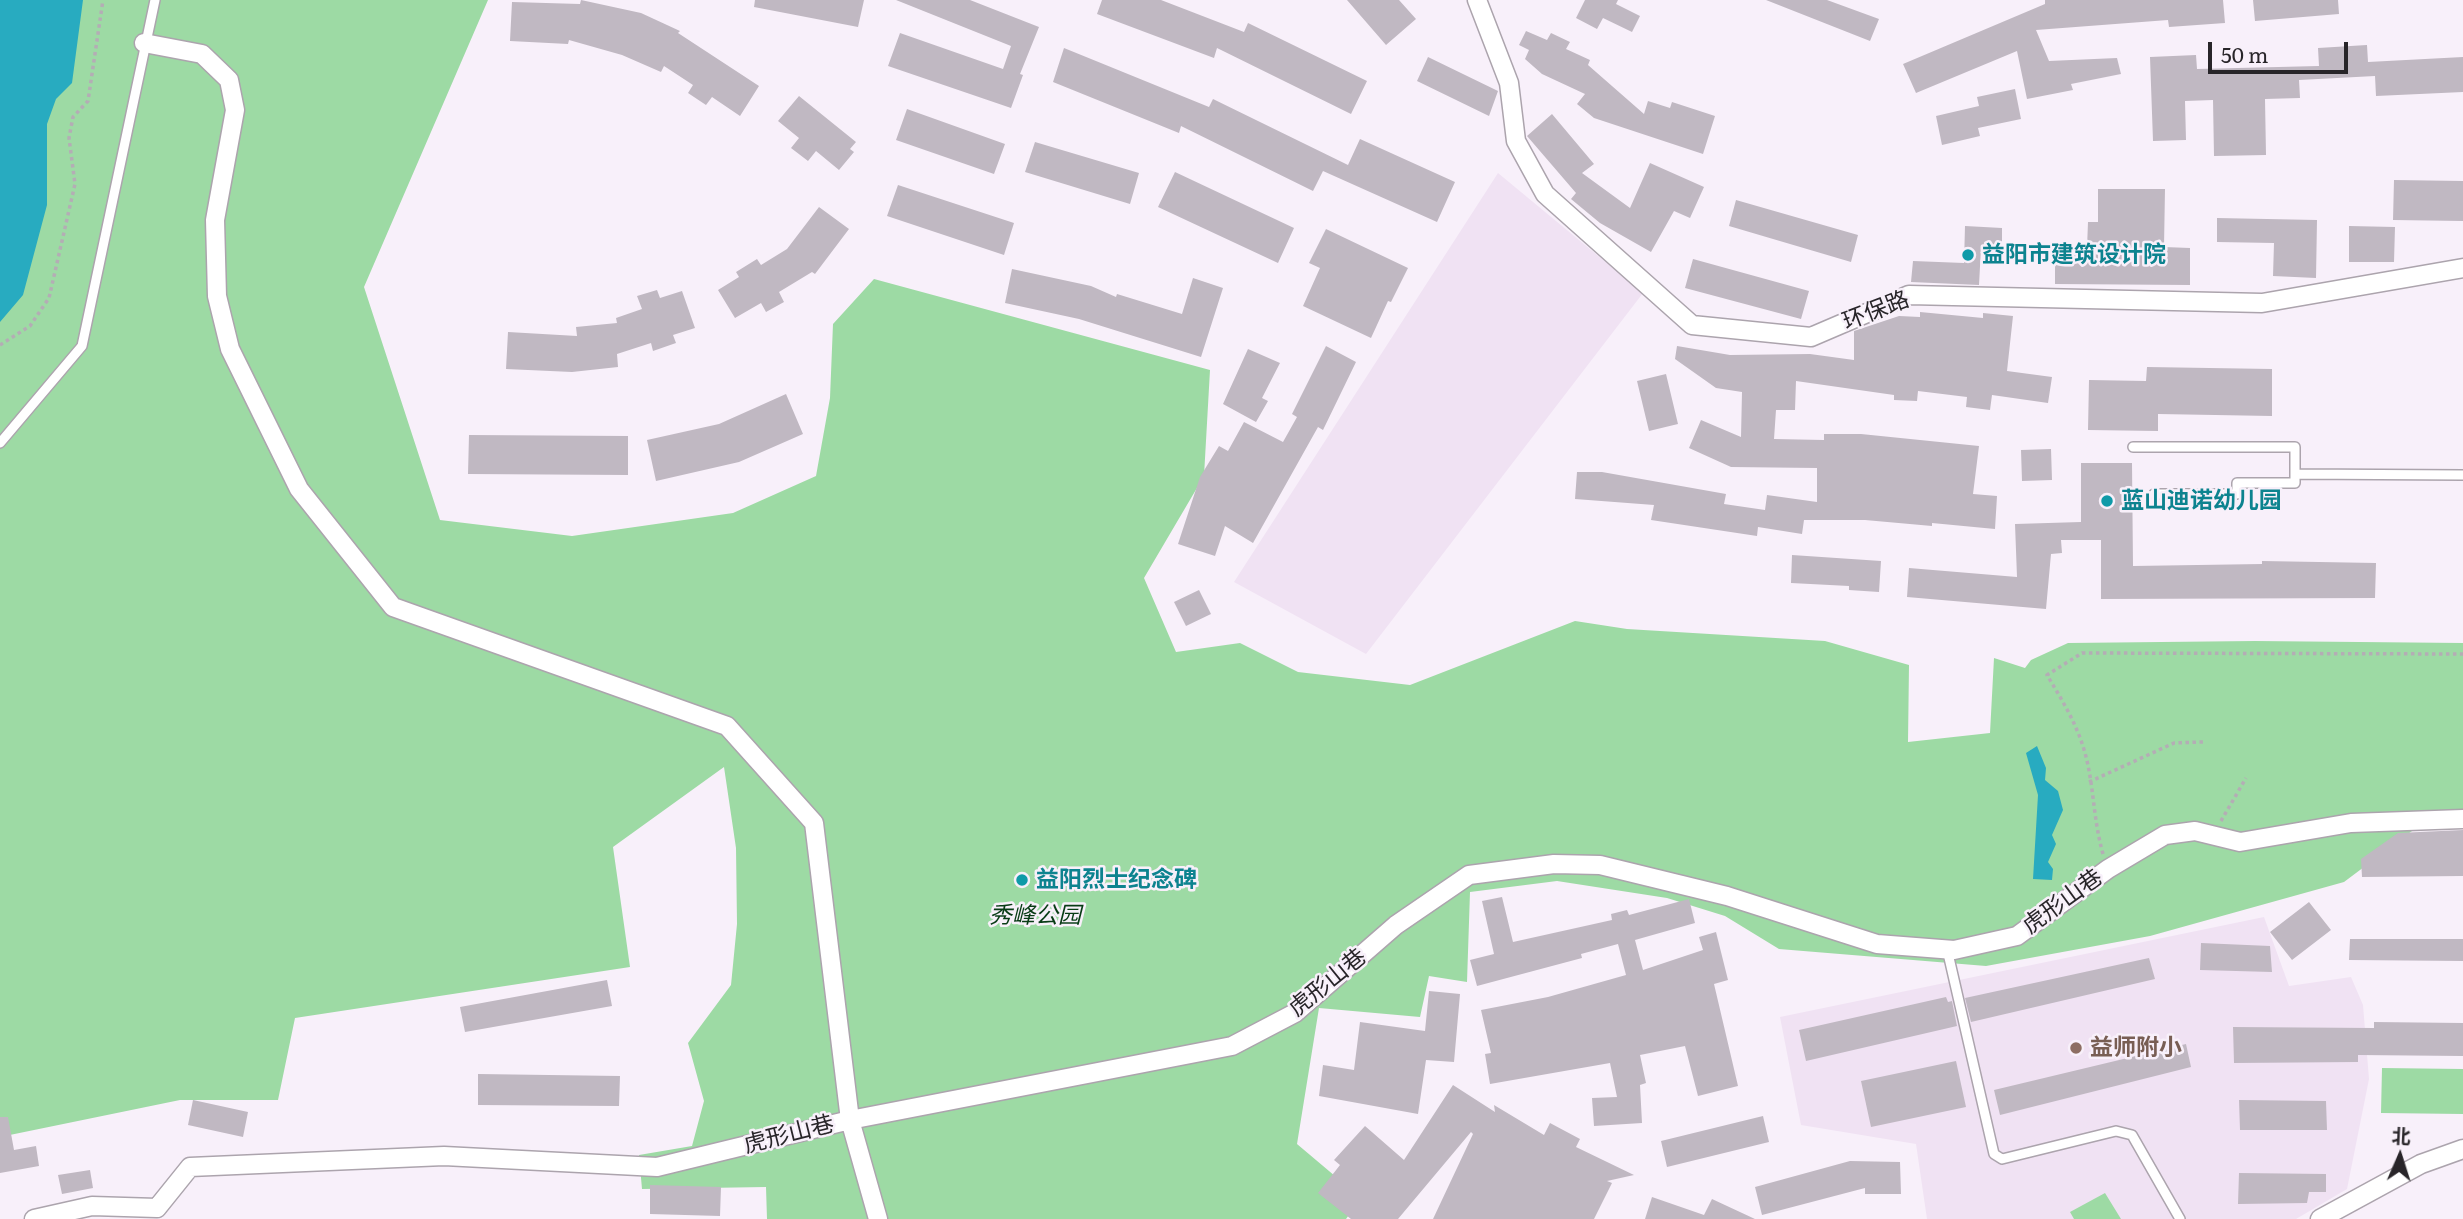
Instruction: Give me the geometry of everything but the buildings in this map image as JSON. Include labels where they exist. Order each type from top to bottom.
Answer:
[{"type":"street","name":"环保路","points":[[1477,0],[1509,83],[1516,141],[1545,194],[1692,325],[1811,337],[1909,295],[2262,303],[2463,268]]},
{"type":"street","points":[[144,43],[202,54],[229,80],[235,110],[215,219],[216,296],[230,349],[299,489],[393,607],[727,726],[814,823],[850,1120],[878,1219]]},
{"type":"street","name":"虎形山巷","points":[[34,1219],[92,1206],[157,1208],[190,1167],[444,1156],[657,1167],[850,1120],[1232,1046],[1295,1013],[1396,925],[1469,875],[1554,864],[1600,865],[1727,896],[1877,944],[1947,949],[2017,936],[2108,869],[2165,835],[2195,831],[2240,842],[2351,822],[2463,819]]},
{"type":"street","points":[[2320,1219],[2421,1164],[2463,1149]]},
{"type":"lane","points":[[0,443],[82,346],[155,0]]},
{"type":"lane","points":[[2133,447],[2295,447],[2295,483],[2237,483],[2237,494],[2154,494]]},
{"type":"lane","points":[[2295,474],[2463,475]]},
{"type":"lane","points":[[1947,949],[1994,1154],[2002,1159],[2116,1131],[2132,1135],[2180,1219]]},
{"type":"path","points":[[0,345],[30,326],[49,298],[75,184],[69,138],[74,117],[88,102],[103,0]]},
{"type":"path","points":[[2108,869],[2094,824],[2086,754],[2069,710],[2047,675],[2082,653],[2463,654]]},
{"type":"path","points":[[2088,782],[2174,743],[2203,742]]},
{"type":"path","points":[[2213,835],[2246,778]]},
{"type":"shaded area","points":[[1498,173],[1643,293],[1366,654],[1234,582]]},
{"type":"shaded area","name":"益师附小","points":[[2264,917],[2289,986],[2351,977],[2363,1005],[2369,1079],[2347,1189],[2296,1219],[1927,1219],[1916,1144],[1801,1125],[1780,1017]]},
{"type":"green space","name":"秀峰公园","points":[[0,0],[488,0],[364,287],[440,520],[572,536],[733,513],[816,476],[830,398],[833,324],[874,279],[1210,370],[1204,476],[1144,578],[1176,652],[1240,643],[1298,672],[1410,685],[1575,621],[1627,629],[1825,641],[1909,665],[1908,742],[1990,733],[1994,658],[2025,668],[2031,660],[2068,643],[2463,643],[2463,827],[2416,828],[2344,882],[2150,936],[1986,966],[1779,949],[1725,916],[1667,898],[1557,881],[1470,892],[1467,982],[1429,976],[1420,1017],[1319,1008],[1297,1144],[1361,1198],[1346,1219],[767,1219],[766,1187],[642,1189],[639,1155],[692,1146],[704,1101],[688,1043],[731,985],[737,924],[736,848],[724,767],[613,847],[630,967],[295,1018],[278,1100],[180,1100],[0,1137]]},
{"type":"green space","points":[[2382,1068],[2463,1069],[2463,1114],[2381,1113]]},
{"type":"green space","points":[[2105,1193],[2121,1219],[2074,1219],[2070,1212]]},
{"type":"water","points":[[0,0],[83,0],[72,83],[56,99],[47,124],[47,205],[23,295],[0,322]]},
{"type":"water","points":[[2037,746],[2046,768],[2045,780],[2058,791],[2063,810],[2052,835],[2056,844],[2048,862],[2053,869],[2052,880],[2033,879],[2038,795],[2026,753]]},
{"type":"place","name":"益阳市建筑设计院","points":[[1968,255]]},
{"type":"place","name":"蓝山迪诺幼儿园","points":[[2107,501]]},
{"type":"place","name":"益阳烈士纪念碑","points":[[1022,880]]},
{"type":"place","name":"益师附小","points":[[2076,1048]]}]
